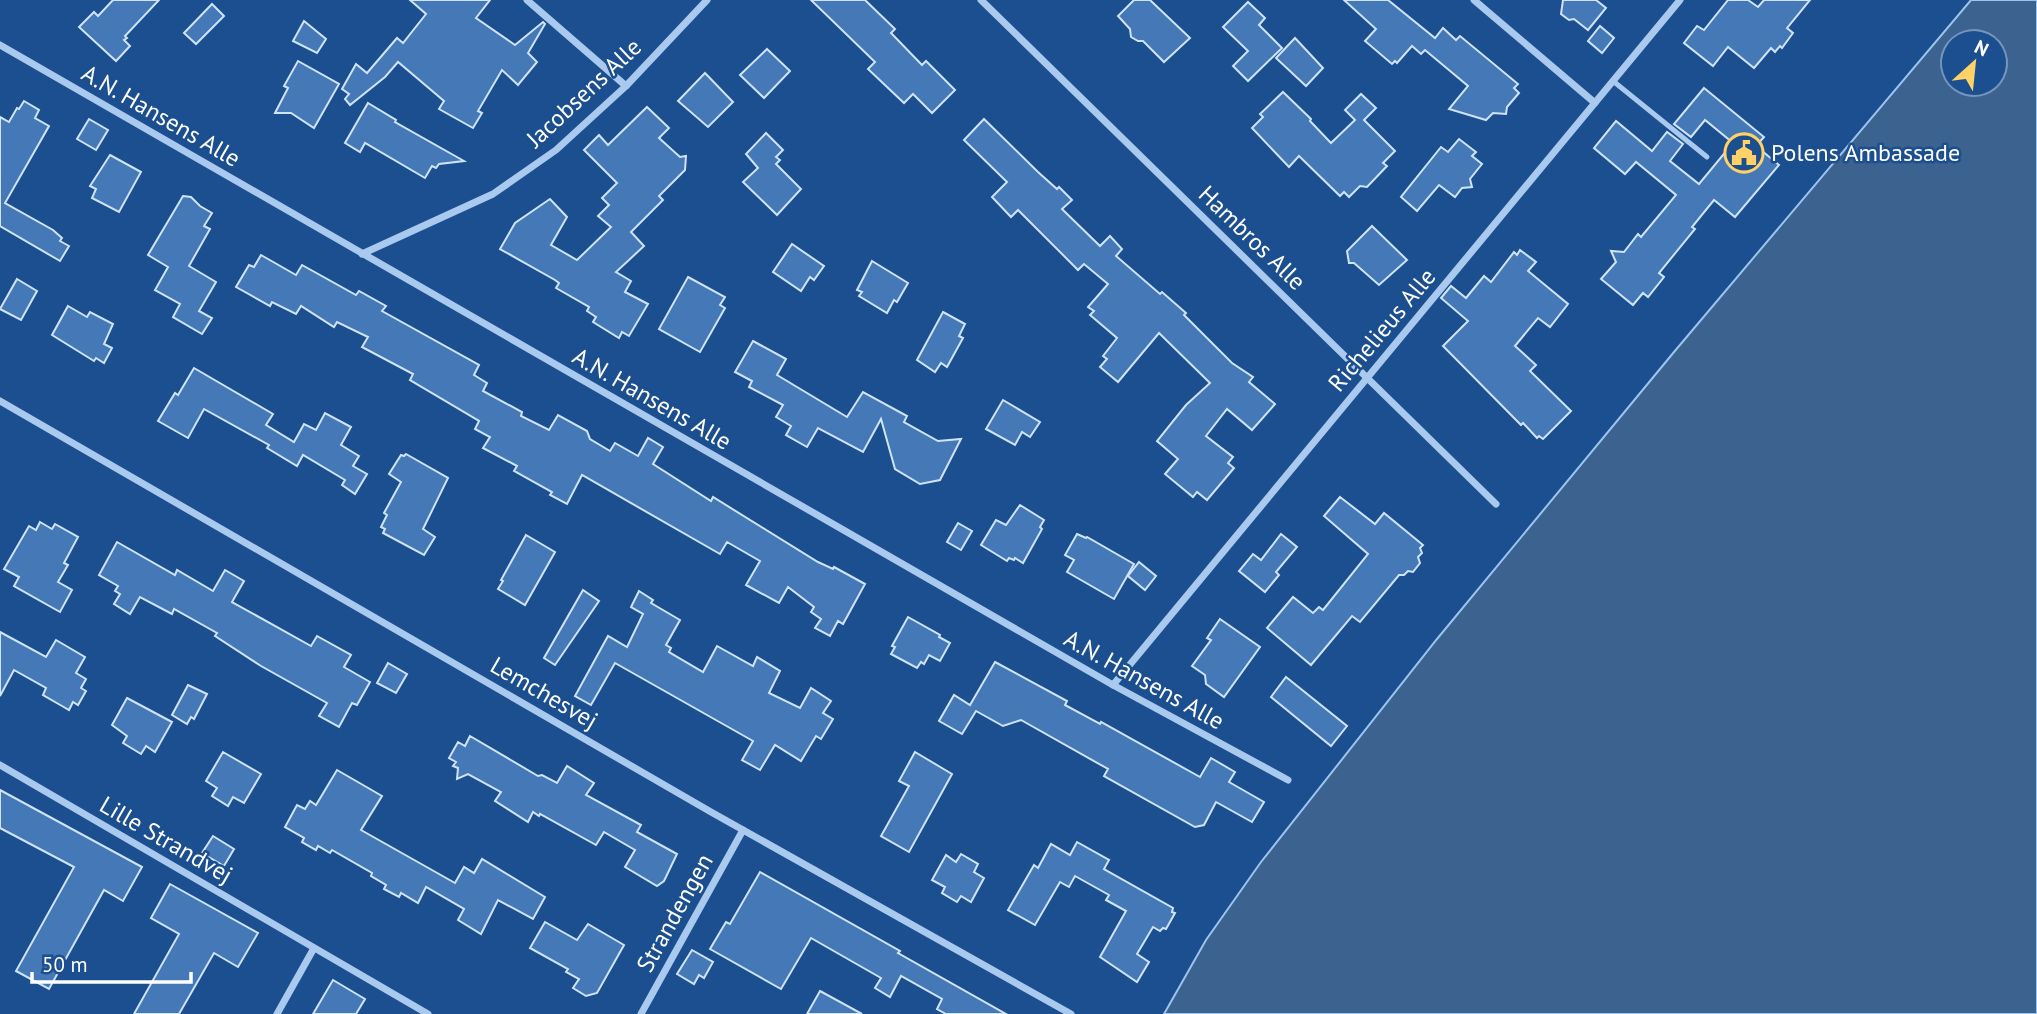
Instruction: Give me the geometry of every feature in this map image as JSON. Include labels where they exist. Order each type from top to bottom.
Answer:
[{"type":"street","points":[[527,0],[626,86]]},
{"type":"street","name":"Jacobsens Alle","points":[[362,254],[493,194],[556,150],[626,86],[707,0]]},
{"type":"street","name":"Hambros Alle","points":[[981,0],[1496,504]]},
{"type":"street","points":[[1474,0],[1595,103]]},
{"type":"street","name":"Richelieus Alle","points":[[1113,685],[1680,0]]},
{"type":"street","name":"A.N. Hansens Alle","points":[[0,45],[1113,685],[1288,780]]},
{"type":"street","name":"Lemchesvej","points":[[0,401],[743,830],[1071,1014]]},
{"type":"street","name":"Lille Strandvej","points":[[0,765],[428,1014]]},
{"type":"street","name":"Strandengen","points":[[641,1014],[743,830]]},
{"type":"street","points":[[277,1014],[314,948]]},
{"type":"lane","points":[[1613,81],[1707,157]]},
{"type":"water","points":[[1971,0],[2037,0],[2037,1014],[1164,1014],[1206,940],[1261,862],[1437,639],[1939,38],[1939,98],[2009,98],[2009,28],[1947,28]]},
{"type":"building","points":[[113,0],[159,0],[125,36],[127,38],[124,40],[130,46],[116,61],[79,27],[94,12],[98,16]]},
{"type":"building","points":[[410,0],[490,0],[476,18],[515,45],[543,22],[545,24],[528,53],[537,62],[518,85],[502,70],[478,111],[482,113],[473,128],[439,109],[444,101],[398,62],[385,77],[350,105],[345,99],[349,94],[342,89],[356,64],[367,73],[397,38],[403,43],[426,14]]},
{"type":"building","points":[[811,0],[865,0],[895,29],[891,33],[922,65],[926,61],[955,90],[932,113],[913,94],[904,103],[868,69],[875,62]]},
{"type":"building","points":[[1134,0],[1150,0],[1190,38],[1164,62],[1143,41],[1131,37],[1130,29],[1118,16]]},
{"type":"building","points":[[1344,0],[1388,0],[1435,38],[1443,28],[1456,40],[1460,36],[1518,84],[1514,88],[1519,93],[1507,107],[1506,114],[1493,113],[1486,120],[1449,109],[1468,86],[1425,50],[1421,54],[1412,46],[1397,63],[1395,61],[1392,64],[1365,41],[1376,29]]},
{"type":"building","points":[[1563,0],[1596,0],[1606,8],[1588,30],[1574,19],[1569,20],[1561,14]]},
{"type":"building","points":[[1728,0],[1748,0],[1758,7],[1764,0],[1810,0],[1787,28],[1793,33],[1782,48],[1780,46],[1775,52],[1771,48],[1754,68],[1728,47],[1713,66],[1684,43],[1697,26],[1704,30]]},
{"type":"building","points":[[1248,2],[1265,18],[1259,25],[1282,48],[1248,81],[1233,66],[1248,51],[1223,27]]},
{"type":"building","points":[[212,4],[224,16],[196,44],[184,33]]},
{"type":"building","points":[[304,21],[326,39],[317,53],[293,41]]},
{"type":"building","points":[[1600,26],[1614,38],[1602,53],[1588,41]]},
{"type":"building","points":[[1295,38],[1323,68],[1306,86],[1276,58]]},
{"type":"building","points":[[767,49],[790,71],[764,98],[740,75]]},
{"type":"building","points":[[298,61],[339,84],[314,128],[291,113],[275,113],[288,88],[284,86]]},
{"type":"building","points":[[705,73],[733,102],[708,127],[678,101]]},
{"type":"building","points":[[1704,88],[1764,137],[1756,146],[1779,165],[1735,217],[1714,200],[1692,227],[1695,229],[1659,273],[1664,277],[1648,297],[1643,293],[1633,305],[1601,279],[1616,262],[1611,251],[1624,252],[1638,234],[1641,237],[1676,195],[1636,162],[1625,174],[1594,148],[1616,121],[1652,151],[1667,132],[1683,144],[1670,161],[1699,184],[1733,143],[1705,120],[1691,137],[1674,124]]},
{"type":"building","points":[[1283,92],[1331,143],[1355,120],[1345,110],[1361,94],[1376,108],[1364,120],[1395,151],[1383,163],[1387,166],[1367,187],[1360,186],[1349,197],[1344,192],[1340,196],[1299,156],[1289,167],[1252,128],[1263,117],[1260,114]]},
{"type":"building","points":[[24,101],[39,110],[35,118],[49,126],[5,203],[53,230],[62,238],[60,241],[69,246],[60,261],[0,226],[0,117],[9,122]]},
{"type":"building","points":[[368,103],[396,120],[395,122],[464,161],[439,164],[436,168],[432,166],[425,178],[365,143],[360,152],[345,143]]},
{"type":"building","points":[[647,107],[669,128],[659,138],[680,157],[686,156],[685,170],[659,196],[663,200],[631,232],[644,246],[616,272],[631,281],[625,292],[648,304],[629,336],[622,332],[619,338],[593,322],[596,317],[587,311],[589,307],[556,288],[559,283],[555,280],[500,249],[515,223],[550,199],[567,217],[551,245],[577,260],[611,227],[598,216],[609,205],[602,198],[617,183],[584,150],[599,135],[608,145]]},
{"type":"building","points":[[89,119],[108,130],[96,150],[77,139]]},
{"type":"building","points":[[984,119],[1038,172],[1072,200],[1062,209],[1100,246],[1110,236],[1122,249],[1116,256],[1186,313],[1184,315],[1232,363],[1253,377],[1249,382],[1275,404],[1252,430],[1227,409],[1206,436],[1233,457],[1228,463],[1234,468],[1207,500],[1197,492],[1193,497],[1165,474],[1178,459],[1157,441],[1186,405],[1210,383],[1159,333],[1118,382],[1100,367],[1107,359],[1103,356],[1117,338],[1090,315],[1094,311],[1088,307],[1108,284],[1084,264],[1078,270],[1018,210],[1011,217],[992,197],[1007,182],[964,140]]},
{"type":"building","points":[[766,133],[783,150],[776,157],[780,160],[776,164],[801,189],[777,215],[743,182],[758,168],[746,154]]},
{"type":"building","points":[[1459,139],[1476,152],[1472,156],[1482,164],[1470,179],[1472,187],[1462,188],[1455,197],[1439,185],[1417,211],[1401,197],[1441,147],[1448,152]]},
{"type":"building","points":[[110,155],[141,172],[119,212],[92,198],[96,189],[90,186]]},
{"type":"building","points":[[183,196],[191,197],[212,213],[204,226],[210,229],[189,266],[216,282],[199,311],[212,318],[202,334],[173,317],[180,304],[155,290],[168,267],[148,255]]},
{"type":"building","points":[[1372,226],[1407,260],[1379,285],[1354,263],[1349,263],[1347,251]]},
{"type":"building","points":[[792,244],[824,266],[814,280],[810,277],[801,291],[773,272]]},
{"type":"building","points":[[1520,250],[1536,262],[1528,271],[1568,304],[1550,327],[1538,318],[1515,346],[1536,365],[1530,371],[1571,411],[1543,439],[1539,436],[1537,438],[1523,423],[1521,425],[1443,346],[1468,321],[1441,298],[1451,286],[1466,298],[1484,276],[1491,282],[1514,252],[1517,255]]},
{"type":"building","points":[[261,255],[296,275],[302,265],[356,295],[359,291],[386,306],[382,311],[479,365],[474,375],[487,383],[483,391],[522,412],[521,416],[549,430],[558,415],[587,431],[590,439],[610,451],[615,443],[638,456],[648,438],[663,447],[653,464],[711,501],[713,497],[818,562],[833,569],[834,567],[865,584],[843,624],[838,621],[830,636],[815,628],[821,619],[811,612],[814,607],[788,587],[779,603],[746,585],[760,561],[727,542],[720,554],[582,475],[567,504],[550,495],[552,492],[514,471],[517,466],[483,448],[490,437],[475,429],[479,421],[410,380],[413,374],[362,347],[368,337],[337,322],[334,327],[301,306],[296,314],[272,302],[270,306],[236,287],[249,265],[254,267]]},
{"type":"building","points":[[872,261],[908,283],[887,313],[859,296],[862,292],[857,290]]},
{"type":"building","points":[[688,277],[725,297],[720,305],[725,308],[700,352],[659,329]]},
{"type":"building","points":[[17,279],[37,291],[21,320],[0,309]]},
{"type":"building","points":[[68,306],[87,317],[90,312],[113,324],[104,344],[112,348],[104,363],[96,358],[94,361],[52,335]]},
{"type":"building","points":[[943,312],[965,324],[959,336],[963,338],[947,367],[941,363],[935,372],[917,360]]},
{"type":"building","points":[[753,341],[786,359],[777,375],[847,417],[863,392],[907,416],[904,422],[938,441],[961,439],[940,480],[920,484],[895,469],[881,419],[863,452],[818,428],[807,447],[786,435],[791,426],[776,417],[783,405],[749,387],[752,381],[735,372]]},
{"type":"building","points":[[194,368],[273,414],[266,425],[294,442],[304,424],[316,430],[325,413],[351,427],[341,445],[359,456],[353,466],[367,474],[355,494],[342,485],[345,480],[303,455],[297,466],[267,448],[269,445],[204,409],[188,438],[158,421]]},
{"type":"building","points":[[1003,400],[1040,422],[1030,437],[1022,432],[1015,445],[986,429]]},
{"type":"building","points":[[406,454],[448,478],[423,529],[435,537],[424,555],[383,533],[385,529],[381,527],[387,515],[384,513],[401,482],[389,474],[401,455]]},
{"type":"building","points":[[1340,497],[1375,524],[1384,513],[1423,545],[1420,548],[1422,553],[1418,557],[1420,563],[1413,572],[1399,575],[1360,622],[1352,616],[1311,665],[1267,628],[1293,597],[1313,613],[1319,607],[1323,610],[1368,554],[1324,516]]},
{"type":"building","points":[[1020,505],[1044,520],[1040,527],[1042,529],[1023,563],[1015,558],[1009,558],[1007,561],[981,545],[996,520],[1006,525]]},
{"type":"building","points":[[40,522],[52,529],[55,524],[78,537],[64,563],[68,565],[58,582],[72,590],[60,612],[14,586],[19,577],[4,569],[29,526],[36,530]]},
{"type":"building","points":[[958,523],[972,531],[961,550],[947,542]]},
{"type":"building","points":[[1077,534],[1134,564],[1114,599],[1067,572],[1074,560],[1065,555]]},
{"type":"building","points":[[1281,534],[1297,547],[1276,572],[1279,575],[1265,592],[1239,571],[1253,554],[1261,560]]},
{"type":"building","points":[[526,535],[555,552],[525,605],[498,589]]},
{"type":"building","points":[[117,542],[175,575],[177,570],[213,591],[225,570],[244,581],[232,602],[311,646],[317,636],[351,655],[344,667],[370,682],[357,705],[352,703],[339,727],[319,716],[327,703],[261,666],[215,636],[217,633],[174,609],[172,614],[140,597],[130,614],[114,604],[120,594],[115,591],[118,586],[99,575]]},
{"type":"building","points":[[1139,562],[1156,576],[1145,590],[1128,576]]},
{"type":"building","points":[[583,590],[599,601],[555,665],[544,658]]},
{"type":"building","points":[[639,591],[653,600],[651,603],[680,620],[666,645],[671,648],[669,652],[703,672],[717,646],[753,666],[757,657],[780,671],[769,693],[800,708],[811,688],[831,701],[823,713],[833,719],[821,739],[816,736],[801,761],[775,745],[760,770],[742,760],[753,741],[615,663],[591,705],[575,696],[608,636],[627,647],[643,614],[631,607]]},
{"type":"building","points":[[908,617],[950,643],[940,661],[929,655],[924,664],[921,662],[917,668],[891,654],[895,647],[892,646]]},
{"type":"building","points":[[1220,619],[1260,647],[1224,697],[1206,684],[1205,675],[1192,666],[1211,640],[1207,638]]},
{"type":"building","points":[[0,632],[46,657],[56,640],[85,657],[76,673],[86,679],[81,688],[86,691],[78,705],[73,702],[69,710],[43,695],[46,688],[14,670],[0,696]]},
{"type":"building","points":[[995,662],[1067,701],[1065,705],[1200,777],[1211,758],[1235,772],[1229,782],[1264,802],[1252,822],[1216,802],[1204,825],[1195,827],[1104,776],[1108,769],[1021,720],[1003,726],[976,711],[962,734],[939,721],[954,695],[970,705]]},
{"type":"building","points":[[388,663],[407,674],[396,693],[377,683]]},
{"type":"building","points":[[1286,677],[1347,726],[1331,746],[1271,697]]},
{"type":"building","points":[[188,685],[207,694],[194,719],[191,717],[187,724],[172,715]]},
{"type":"building","points":[[127,698],[172,722],[155,752],[146,746],[141,754],[123,743],[127,736],[112,725]]},
{"type":"building","points":[[470,736],[538,776],[542,775],[557,783],[567,766],[594,783],[586,795],[641,825],[637,832],[677,854],[664,881],[657,886],[625,867],[635,850],[604,832],[596,845],[540,814],[539,816],[533,812],[528,822],[495,801],[501,792],[468,774],[457,779],[458,768],[453,766],[456,762],[449,758],[458,742],[465,746]]},
{"type":"building","points":[[223,752],[261,774],[244,803],[233,797],[228,806],[212,796],[217,788],[206,781]]},
{"type":"building","points":[[915,752],[952,774],[909,852],[881,836],[909,786],[899,781]]},
{"type":"building","points":[[337,770],[382,796],[361,830],[455,883],[464,867],[474,873],[482,859],[545,897],[533,919],[498,900],[481,934],[458,920],[464,909],[426,887],[418,903],[401,893],[399,897],[384,889],[386,885],[371,876],[372,873],[332,850],[330,853],[318,846],[316,850],[302,842],[304,838],[285,827],[297,805],[305,809],[310,801],[316,805]]},
{"type":"building","points":[[0,790],[142,867],[123,901],[104,890],[49,989],[16,971],[74,867],[0,828]]},
{"type":"building","points":[[213,836],[234,849],[224,866],[202,853]]},
{"type":"building","points":[[1077,842],[1109,860],[1104,869],[1173,908],[1172,912],[1175,913],[1166,929],[1160,931],[1153,927],[1137,954],[1149,962],[1137,982],[1100,957],[1126,911],[1106,900],[1109,895],[1075,876],[1069,887],[1060,882],[1035,925],[1008,910],[1034,865],[1038,868],[1051,844],[1070,855]]},
{"type":"building","points":[[961,854],[978,864],[974,872],[984,878],[971,902],[961,896],[957,902],[942,893],[945,887],[932,880],[946,855],[956,862]]},
{"type":"building","points":[[760,872],[1006,1014],[946,1014],[937,1009],[942,999],[901,976],[890,997],[875,988],[881,978],[811,938],[781,989],[710,949],[726,922],[730,924]]},
{"type":"building","points":[[170,884],[258,933],[238,967],[214,953],[179,1014],[134,1014],[179,934],[151,918]]},
{"type":"building","points":[[545,922],[577,940],[588,924],[624,945],[597,993],[586,996],[573,988],[579,979],[566,972],[568,969],[530,948]]},
{"type":"building","points":[[692,950],[713,962],[704,978],[699,975],[694,984],[677,974]]},
{"type":"building","points":[[333,980],[365,999],[356,1014],[313,1014]]},
{"type":"building","points":[[820,991],[862,1014],[807,1014]]},
{"type":"place","name":"Polens Ambassade","points":[[1744,153]]}]
